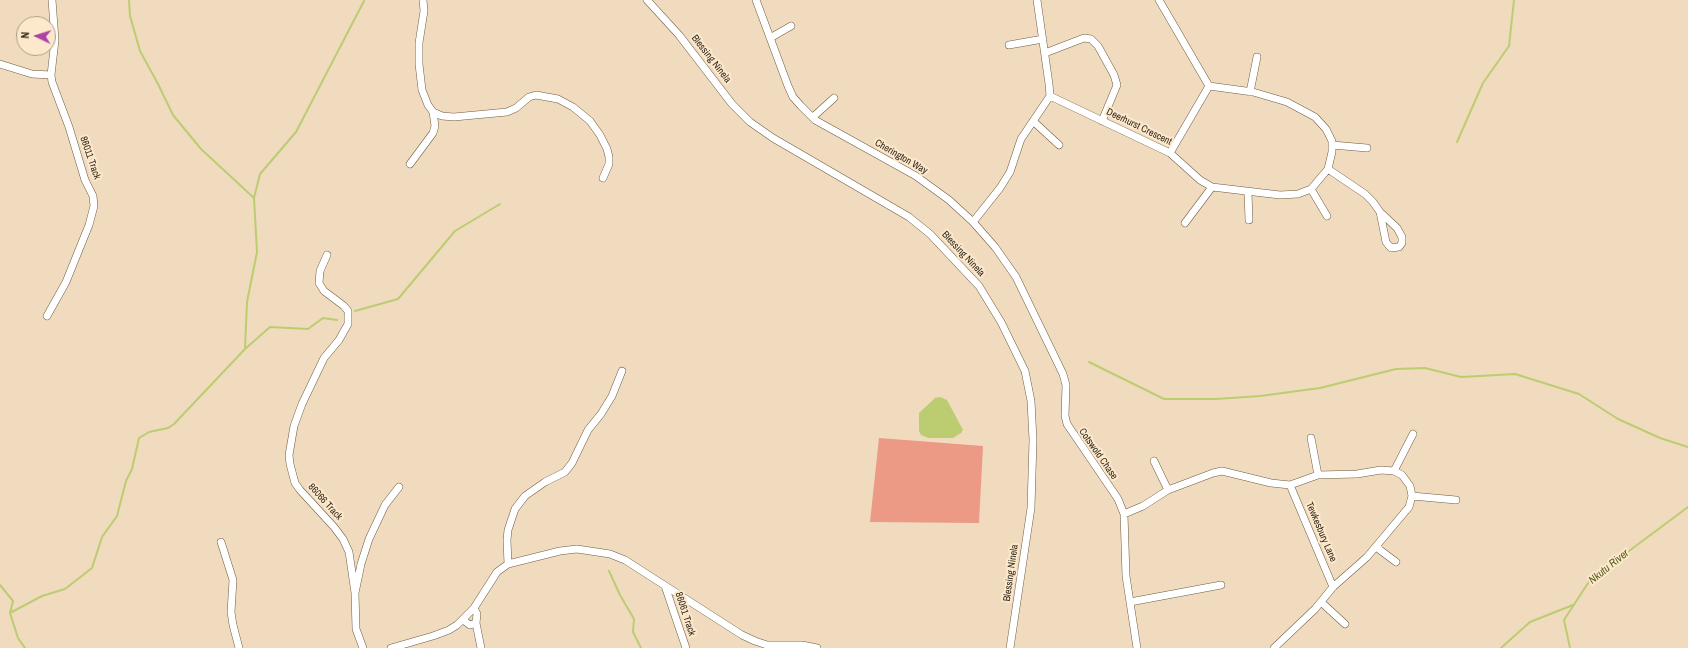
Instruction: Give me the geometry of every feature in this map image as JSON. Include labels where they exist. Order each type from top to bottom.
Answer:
[{"type":"street","name":"86011 Track","points":[[47,316],[66,282],[90,225],[94,206],[93,196],[85,180],[69,127],[53,86],[51,75],[55,40],[52,0]]},
{"type":"street","points":[[410,164],[433,133],[435,126],[433,112],[428,105],[422,90],[419,64],[419,43],[424,11],[423,0]]},
{"type":"street","name":"Blessing Ninela","points":[[647,0],[679,35],[732,104],[750,122],[772,138],[909,217],[930,234],[979,286],[1001,322],[1025,371],[1031,401],[1034,440],[1031,508],[1010,648]]},
{"type":"street","name":"Cherington Way","points":[[756,0],[793,97],[812,117],[916,176],[949,200],[973,222]]},
{"type":"street","points":[[973,222],[1000,188],[1010,172],[1021,139],[1050,96],[1050,84],[1037,0]]},
{"type":"street","points":[[1159,0],[1209,86]]},
{"type":"street","points":[[770,38],[791,26]]},
{"type":"street","points":[[1045,53],[1084,38],[1090,39],[1098,46],[1114,75],[1117,85],[1102,121]]},
{"type":"street","points":[[1009,45],[1043,39]]},
{"type":"street","points":[[1250,92],[1257,57]]},
{"type":"street","points":[[0,64],[32,74],[51,75]]},
{"type":"street","points":[[1209,86],[1250,92],[1287,102],[1315,117],[1326,129],[1332,145],[1328,169],[1311,189],[1327,216]]},
{"type":"street","points":[[1170,153],[1209,86]]},
{"type":"street","points":[[433,112],[442,116],[454,117],[507,112],[516,108],[529,97],[536,95],[558,99],[573,107],[590,121],[600,135],[609,157],[609,164],[603,178]]},
{"type":"street","name":"Deerhurst Crescent","points":[[1050,96],[1170,153],[1200,180],[1212,187],[1240,190],[1248,193],[1280,195],[1298,194],[1311,189]]},
{"type":"street","points":[[812,117],[834,98]]},
{"type":"street","points":[[1033,121],[1058,144]]},
{"type":"street","points":[[1332,145],[1366,148]]},
{"type":"street","points":[[1328,169],[1365,194],[1380,212],[1397,228],[1402,237],[1402,244],[1399,247],[1391,248],[1386,242],[1380,212]]},
{"type":"street","points":[[1185,223],[1212,187]]},
{"type":"street","points":[[1248,193],[1249,220]]},
{"type":"street","name":"Cotswold Chase","points":[[973,222],[995,247],[1016,277],[1063,374],[1066,384],[1065,416],[1067,424],[1118,499],[1124,514],[1125,561],[1137,648]]},
{"type":"street","name":"86066 Track","points":[[327,255],[320,271],[319,283],[324,291],[344,306],[348,311],[349,317],[345,330],[339,340],[329,350],[319,367],[302,404],[294,426],[289,455],[295,483],[334,527],[343,539],[349,552],[355,593],[356,629],[363,648]]},
{"type":"street","points":[[508,564],[508,530],[515,509],[525,496],[545,482],[561,474],[568,467],[588,430],[601,414],[612,396],[622,371]]},
{"type":"street","points":[[1394,471],[1413,434]]},
{"type":"street","points":[[1311,438],[1318,475]]},
{"type":"street","points":[[1154,461],[1168,490]]},
{"type":"street","points":[[1124,514],[1144,506],[1168,490],[1222,471],[1271,483],[1290,485],[1318,475],[1337,476],[1381,470],[1394,471],[1402,475],[1410,486],[1412,496],[1409,507],[1368,557],[1333,587],[1321,602],[1274,648]]},
{"type":"street","name":"Tewkesbury Lane","points":[[1290,485],[1333,587]]},
{"type":"street","name":"86066 Track","points":[[355,593],[361,564],[369,539],[385,505],[399,487]]},
{"type":"street","points":[[1412,496],[1456,500]]},
{"type":"street","points":[[221,542],[233,580],[231,612],[238,648]]},
{"type":"street","points":[[1376,547],[1396,562]]},
{"type":"street","points":[[392,648],[449,630],[463,620],[474,608],[496,572],[508,564],[560,551],[578,549],[610,554],[625,560],[742,635],[755,641],[767,645],[802,645],[817,648]]},
{"type":"street","points":[[1130,602],[1221,585]]},
{"type":"street","name":"86061 Track","points":[[665,586],[686,648]]},
{"type":"street","points":[[1321,602],[1345,624]]},
{"type":"street","points":[[474,608],[478,616],[476,623],[482,648]]},
{"type":"street","points":[[463,620],[470,625],[476,623]]},
{"type":"shaded area","points":[[940,397],[947,400],[963,430],[953,438],[929,438],[921,435],[919,431],[919,413],[935,398]]},
{"type":"shaded area","points":[[879,438],[983,446],[979,523],[870,522]]},
{"type":"waterway","points":[[129,0],[130,16],[140,51],[173,115],[201,149],[254,198]]},
{"type":"waterway","points":[[1457,142],[1483,83],[1509,46],[1514,0]]},
{"type":"waterway","points":[[245,348],[247,302],[257,252],[254,198],[260,174],[296,132],[364,1]]},
{"type":"waterway","points":[[355,311],[398,299],[455,231],[500,204]]},
{"type":"waterway","points":[[10,613],[42,596],[65,589],[92,568],[102,537],[117,516],[126,481],[132,469],[139,438],[149,432],[168,428],[174,424],[245,349],[270,327],[308,329],[323,318],[337,320]]},
{"type":"waterway","points":[[1089,362],[1164,399],[1216,399],[1260,396],[1320,388],[1396,369],[1425,368],[1461,377],[1515,374],[1579,394],[1618,419],[1660,438],[1688,447]]},
{"type":"waterway","name":"Nkutu River","points":[[1570,648],[1564,620],[1590,580],[1688,507]]},
{"type":"waterway","points":[[609,571],[620,595],[634,619],[633,632],[641,648]]},
{"type":"waterway","points":[[0,585],[13,601],[10,613],[18,638],[25,648]]},
{"type":"waterway","points":[[1501,648],[1530,622],[1573,605]]}]
